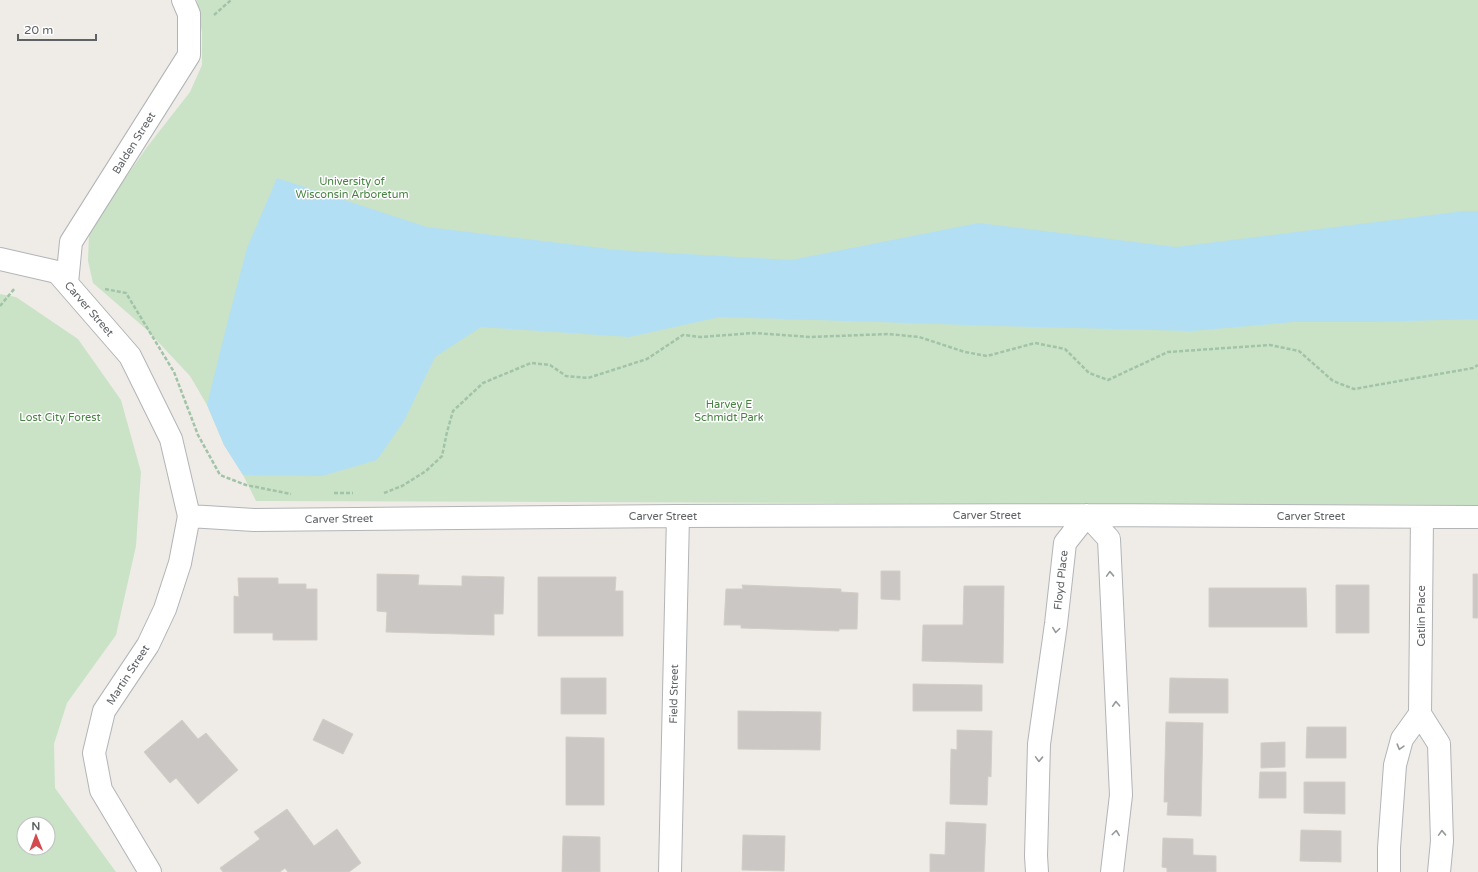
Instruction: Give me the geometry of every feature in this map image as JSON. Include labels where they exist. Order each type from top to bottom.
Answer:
[{"type":"street","name":"Balden Street","points":[[67,283],[71,242],[189,55],[189,14],[183,0]]},
{"type":"street","name":"Carver Street","points":[[0,259],[57,272],[130,356],[171,439],[189,516],[254,520],[678,516],[1087,515],[1478,517]]},
{"type":"street","name":"Floyd Place","points":[[1037,872],[1036,856],[1039,744],[1056,624],[1065,543],[1087,515]]},
{"type":"street","points":[[1087,515],[1109,539],[1120,795],[1112,872]]},
{"type":"street","name":"Martin Street","points":[[150,872],[101,790],[94,753],[104,711],[148,645],[165,609],[180,563],[189,516]]},
{"type":"street","name":"Field Street","points":[[670,872],[678,516]]},
{"type":"street","name":"Catlin Place","points":[[1420,714],[1422,517]]},
{"type":"street","points":[[1389,872],[1394,765],[1402,740],[1420,714],[1439,744],[1442,841],[1440,872]]},
{"type":"path","points":[[104,289],[126,293],[174,372],[198,435],[220,475],[246,485],[293,494]]},
{"type":"path","points":[[381,494],[402,486],[414,479],[426,471],[442,456],[447,432],[454,411],[483,383],[531,363],[550,365],[566,376],[588,378],[647,359],[683,335],[701,337],[754,333],[811,337],[888,334],[919,337],[965,352],[987,356],[1035,344],[1064,349],[1089,373],[1108,380],[1168,352],[1270,345],[1299,351],[1333,381],[1354,389],[1473,368],[1478,365]]},
{"type":"path","points":[[328,493],[358,493]]},
{"type":"green space","name":"University of Wisconsin Arboretum","points":[[197,0],[1478,0],[1478,505],[256,501],[243,475],[224,445],[207,405],[190,376],[146,329],[93,283],[88,261],[89,234],[147,147],[190,92],[202,65],[202,33]]},
{"type":"green space","name":"Lost City Forest","points":[[0,294],[16,297],[78,339],[121,400],[141,472],[136,546],[116,635],[67,703],[54,744],[55,788],[116,872],[0,872]]},
{"type":"water","points":[[277,178],[427,227],[618,250],[791,260],[978,223],[1176,247],[1464,211],[1478,211],[1478,319],[1373,322],[1294,322],[1192,331],[720,317],[629,337],[481,327],[435,357],[404,421],[377,460],[322,476],[243,475],[224,445],[207,405],[247,248]]},
{"type":"building","points":[[881,571],[900,571],[900,600],[881,599]]},
{"type":"building","points":[[377,574],[419,575],[418,585],[462,586],[462,576],[504,577],[503,614],[494,614],[494,635],[386,632],[387,612],[377,611]]},
{"type":"building","points":[[1473,574],[1478,574],[1478,618],[1473,618]]},
{"type":"building","points":[[538,577],[616,577],[615,591],[623,591],[623,636],[538,636]]},
{"type":"building","points":[[238,578],[278,578],[278,584],[306,584],[306,589],[317,589],[317,640],[273,640],[273,633],[234,633],[234,596],[239,597]]},
{"type":"building","points":[[742,585],[841,589],[841,592],[858,593],[857,629],[839,629],[839,631],[741,628],[741,625],[724,625],[726,589],[743,589]]},
{"type":"building","points":[[1336,585],[1369,585],[1369,633],[1336,633]]},
{"type":"building","points":[[964,586],[1004,586],[1003,663],[922,661],[923,625],[963,625]]},
{"type":"building","points":[[1209,588],[1306,588],[1307,627],[1209,627]]},
{"type":"building","points":[[561,678],[606,678],[606,714],[561,714]]},
{"type":"building","points":[[1170,678],[1228,679],[1228,713],[1169,713]]},
{"type":"building","points":[[913,684],[982,685],[982,711],[913,711]]},
{"type":"building","points":[[738,711],[821,712],[820,750],[738,749]]},
{"type":"building","points":[[323,719],[353,734],[343,754],[313,740]]},
{"type":"building","points":[[182,720],[198,739],[206,733],[238,770],[198,804],[176,778],[170,783],[144,752]]},
{"type":"building","points":[[1166,722],[1203,723],[1201,816],[1167,815],[1168,802],[1164,802]]},
{"type":"building","points":[[1307,727],[1346,727],[1346,758],[1306,758]]},
{"type":"building","points":[[957,730],[992,731],[991,777],[988,776],[987,805],[950,804],[951,749],[957,750]]},
{"type":"building","points":[[566,737],[604,738],[604,805],[566,805]]},
{"type":"building","points":[[1285,742],[1285,767],[1261,768],[1261,743]]},
{"type":"building","points":[[1260,772],[1286,772],[1286,798],[1259,798]]},
{"type":"building","points":[[1304,782],[1345,782],[1345,814],[1304,813]]},
{"type":"building","points":[[287,809],[314,846],[337,829],[361,863],[349,872],[288,872],[285,868],[280,872],[223,872],[220,868],[260,839],[254,832]]},
{"type":"building","points":[[946,822],[986,824],[984,872],[930,872],[930,854],[945,855]]},
{"type":"building","points":[[1301,830],[1341,831],[1341,862],[1300,861]]},
{"type":"building","points":[[743,835],[785,836],[784,871],[742,870]]},
{"type":"building","points":[[563,836],[600,837],[600,872],[562,872]]},
{"type":"building","points":[[1163,838],[1193,839],[1193,855],[1216,856],[1216,872],[1167,872],[1167,868],[1162,867]]},
{"type":"park label","name":"Harvey E Schmidt Park","points":[[729,410]]}]
